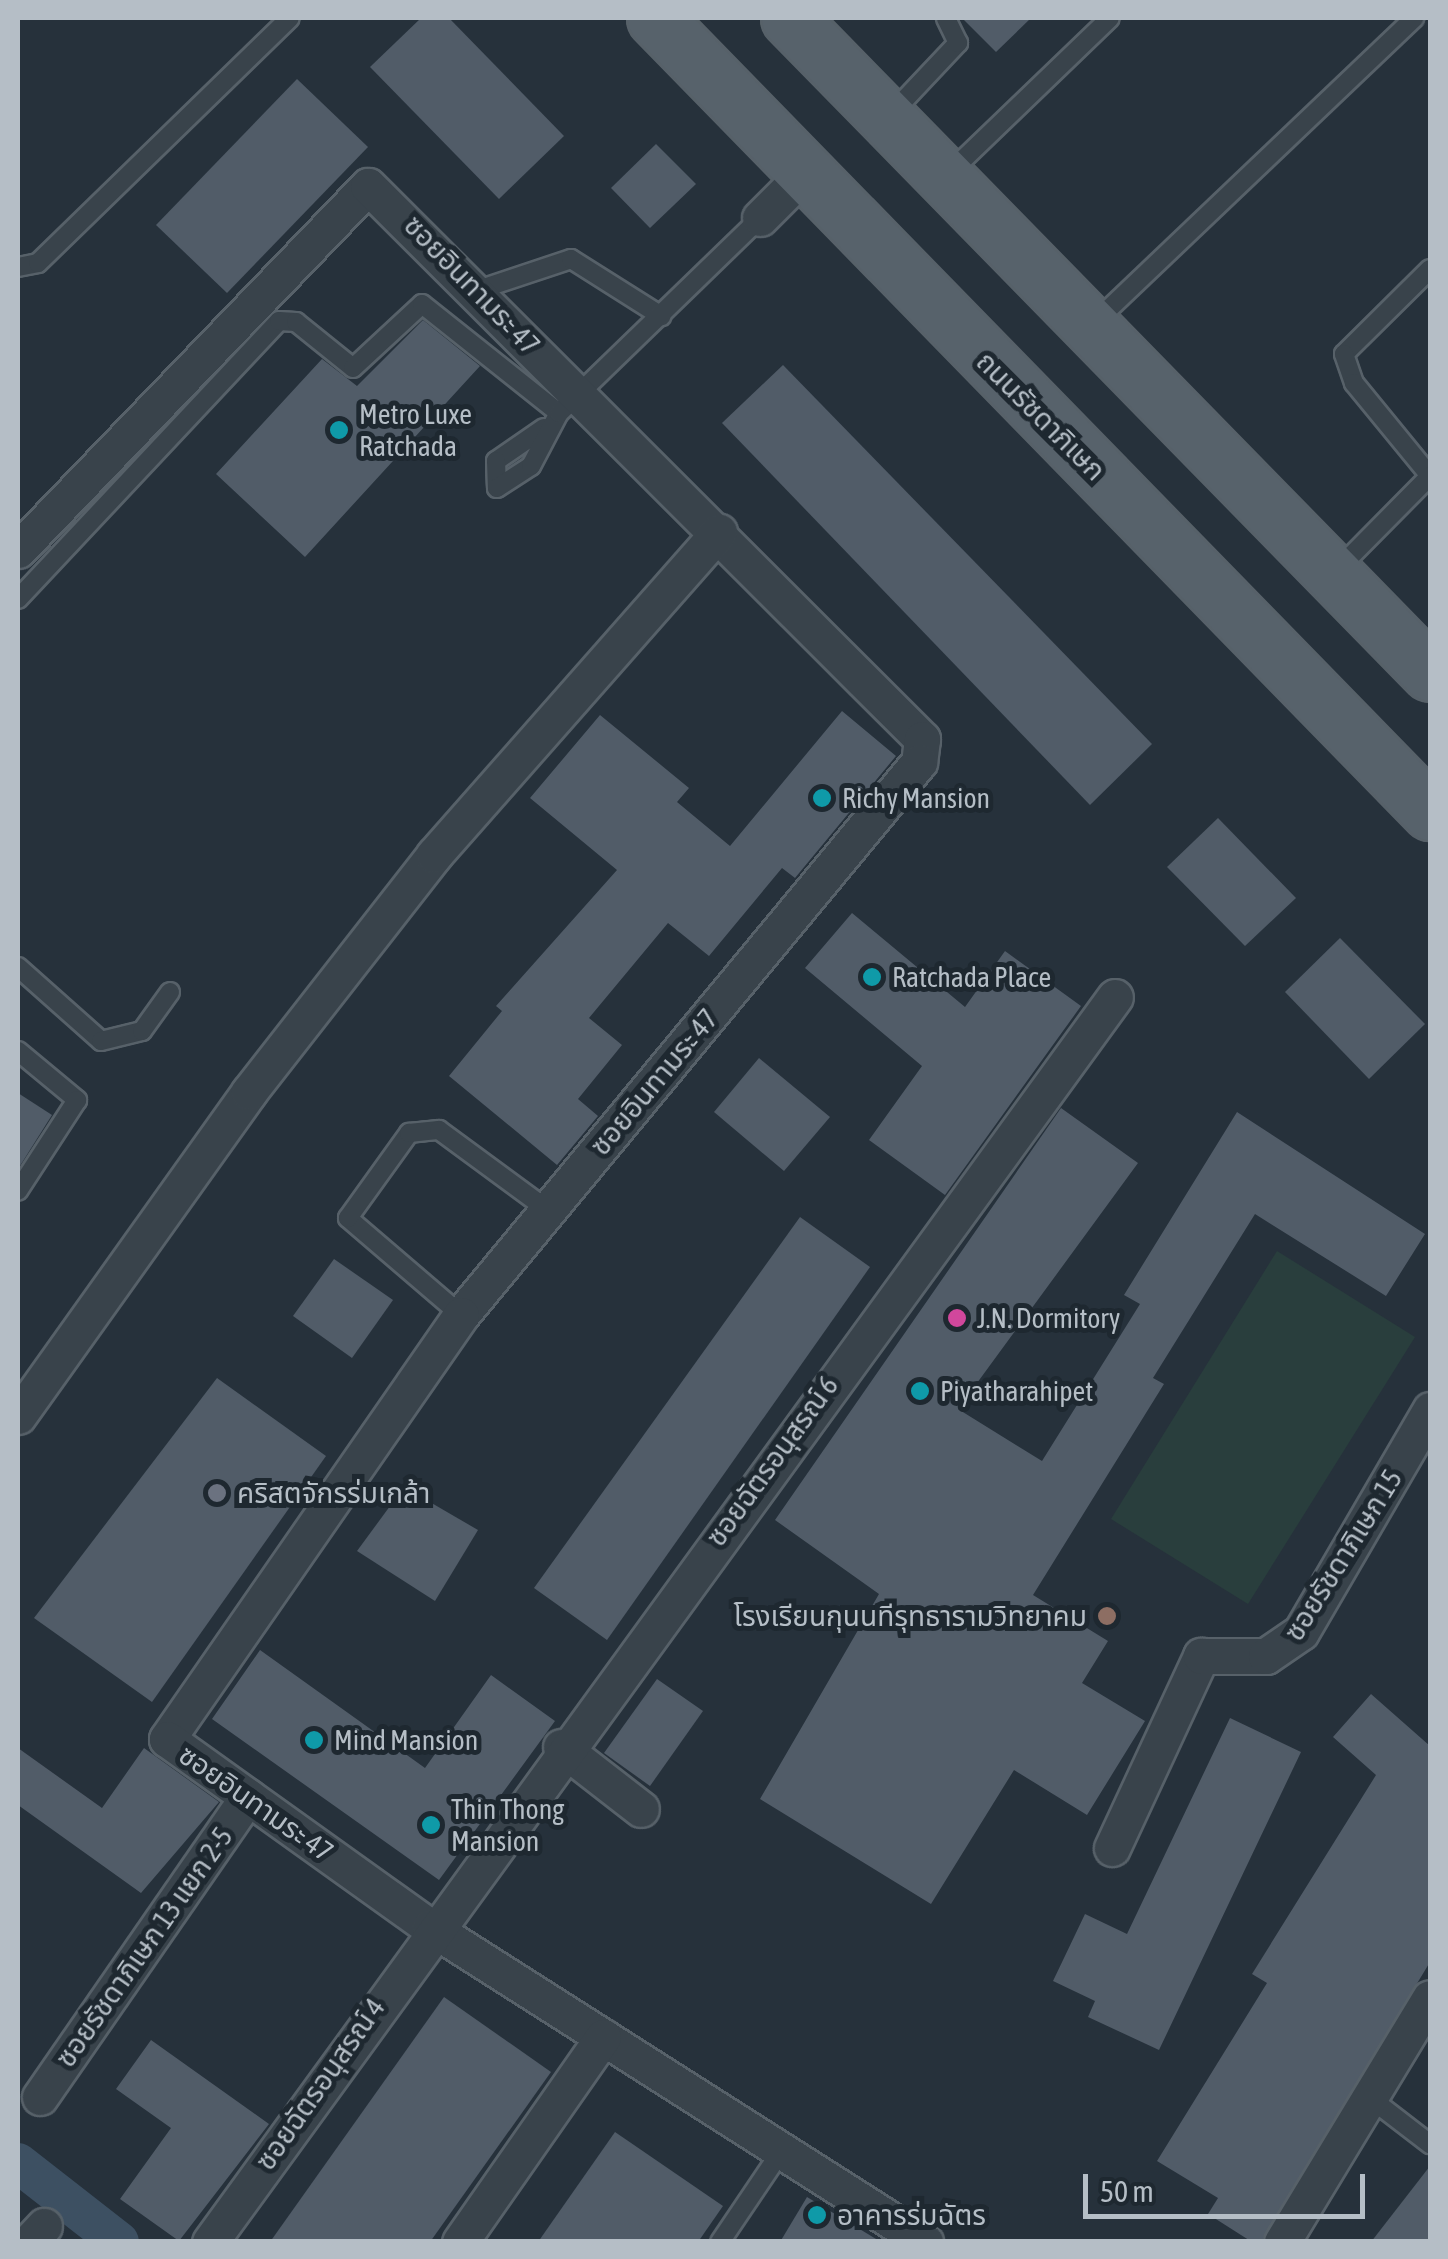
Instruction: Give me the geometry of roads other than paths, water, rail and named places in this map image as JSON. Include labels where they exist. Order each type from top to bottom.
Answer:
[{"type":"main road","name":"ถนนรัชดาภิเษก","points":[[655,18],[1430,812]]},
{"type":"main road","points":[[789,18],[1430,673]]},
{"type":"street","points":[[760,218],[805,173]]},
{"type":"street","name":"ซอยอินทามระ 47","points":[[18,550],[368,186],[475,291],[570,404],[719,532],[926,752],[461,1315],[171,1722],[167,1739],[430,1927],[925,2242]]},
{"type":"street","points":[[18,1416],[249,1092],[422,870],[719,532]]},
{"type":"street","name":"ซอยฉัตรอนุสรณ์ 6","points":[[430,1927],[1115,997]]},
{"type":"street","name":"ซอยรัชดาภิเษก 15","points":[[1112,1848],[1202,1656],[1282,1652],[1430,1410]]},
{"type":"street","points":[[561,1747],[641,1808]]},
{"type":"street","name":"ซอยรัชดาภิเษก 13 แยก 2-5","points":[[40,2097],[248,1797]]},
{"type":"street","name":"ซอยฉัตรอนุสรณ์ 4","points":[[210,2242],[430,1927]]},
{"type":"street","points":[[1282,2242],[1430,1998]]},
{"type":"street","points":[[460,2242],[603,2037]]},
{"type":"lane","points":[[18,267],[38,263],[290,18]]},
{"type":"lane","points":[[887,118],[955,48],[958,32],[946,18]]},
{"type":"lane","points":[[946,177],[1110,18]]},
{"type":"lane","points":[[1091,326],[1414,18]]},
{"type":"lane","points":[[544,428],[760,218]]},
{"type":"lane","points":[[475,291],[571,259],[661,316]]},
{"type":"lane","points":[[1333,574],[1430,476],[1354,383],[1344,354],[1430,269]]},
{"type":"lane","points":[[18,599],[284,319],[353,368],[422,304],[570,404]]},
{"type":"lane","points":[[18,967],[101,1042],[142,1031],[170,992]]},
{"type":"lane","points":[[18,1051],[77,1100],[18,1190]]},
{"type":"lane","points":[[461,1315],[348,1218],[410,1133],[438,1130],[548,1210]]},
{"type":"lane","points":[[1370,2098],[1430,2144]]},
{"type":"lane","points":[[720,2242],[782,2150]]},
{"type":"waterway","points":[[18,2163],[119,2242]]},
{"type":"place","name":"Metro Luxe Ratchada","points":[[339,430]]},
{"type":"place","name":"Richy Mansion","points":[[822,798]]},
{"type":"place","name":"Ratchada Place","points":[[872,977]]},
{"type":"place","name":"J.N. Dormitory","points":[[957,1318]]},
{"type":"place","name":"Piyatharahipet","points":[[920,1391]]},
{"type":"place","name":"คริสตจักรร่มเกล้า","points":[[217,1493]]},
{"type":"place","name":"โรงเรียนกุนนทีรุทธารามวิทยาคม","points":[[1107,1616]]},
{"type":"place","name":"Mind Mansion","points":[[314,1740]]},
{"type":"place","name":"Thin Thong Mansion","points":[[431,1825]]},
{"type":"place","name":"อาคารร่มฉัตร","points":[[817,2215]]}]
